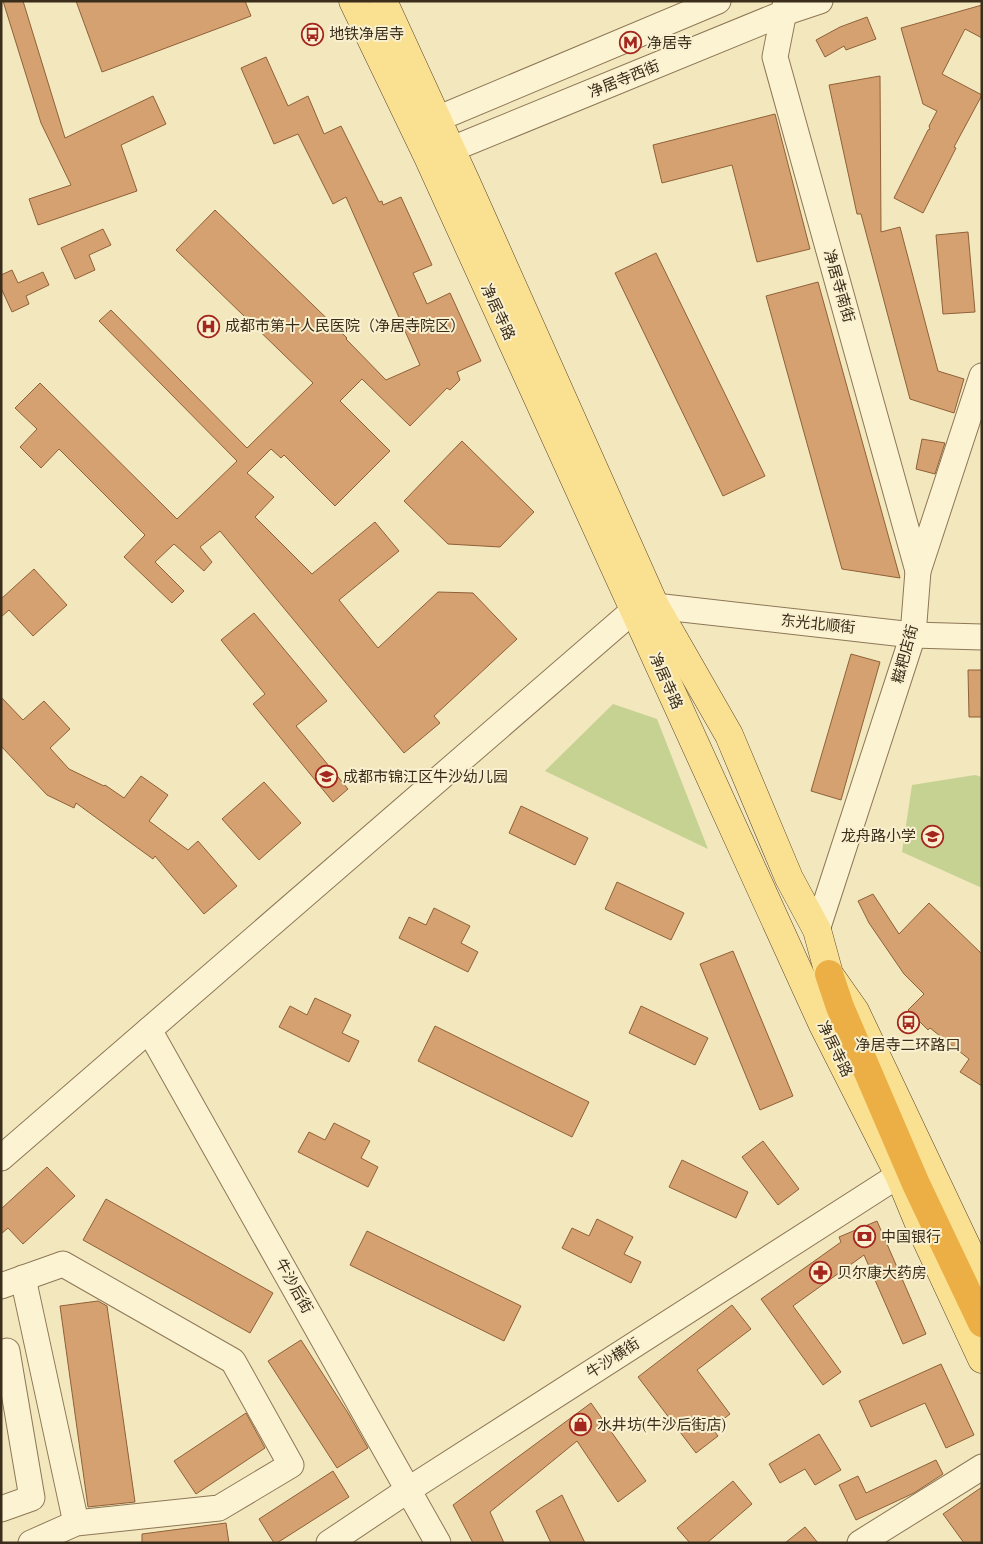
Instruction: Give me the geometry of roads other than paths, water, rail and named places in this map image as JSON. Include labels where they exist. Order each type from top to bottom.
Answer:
[{"type":"highway","points":[[829,974],[840,1007],[939,1234],[982,1324]]},
{"type":"main road","name":"净居寺路","points":[[353,1],[426,124],[440,153],[644,608],[823,1026],[899,1175],[924,1235],[982,1359]]},
{"type":"main road","name":"净居寺路","points":[[383,1],[426,124]]},
{"type":"main road","name":"净居寺路","points":[[644,608],[730,735],[789,878],[817,930],[829,974],[855,1011],[982,1278]]},
{"type":"street","points":[[426,124],[718,1]]},
{"type":"street","name":"净居寺西街","points":[[440,153],[785,7],[820,1]]},
{"type":"street","name":"净居寺南街","points":[[785,7],[775,57],[918,571]]},
{"type":"street","name":"糍粑店街","points":[[817,930],[913,635],[918,571],[982,376]]},
{"type":"street","points":[[1,1158],[644,608]]},
{"type":"street","name":"东光北顺街","points":[[644,608],[913,635],[982,637]]},
{"type":"street","name":"牛沙后街","points":[[149,1030],[438,1543]]},
{"type":"street","name":"牛沙横街","points":[[329,1543],[408,1490],[899,1175]]},
{"type":"street","points":[[31,1543],[76,1523],[219,1508],[291,1465],[233,1361],[63,1264],[12,1282],[76,1523]]},
{"type":"street","points":[[1,1509],[32,1498],[7,1351]]},
{"type":"street","points":[[860,1543],[982,1467]]},
{"type":"place","name":"地铁净居寺","points":[[313,34]]},
{"type":"place","name":"净居寺","points":[[631,43]]},
{"type":"place","name":"成都市第十人民医院（净居寺院区）","points":[[209,326]]},
{"type":"place","name":"成都市锦江区牛沙幼儿园","points":[[327,777]]},
{"type":"place","name":"龙舟路小学","points":[[932,836]]},
{"type":"place","name":"净居寺二环路口","points":[[908,1022]]},
{"type":"place","name":"中国银行","points":[[865,1237]]},
{"type":"place","name":"贝尔康大药房","points":[[821,1273]]},
{"type":"place","name":"水井坊(牛沙后街店)","points":[[581,1425]]}]
